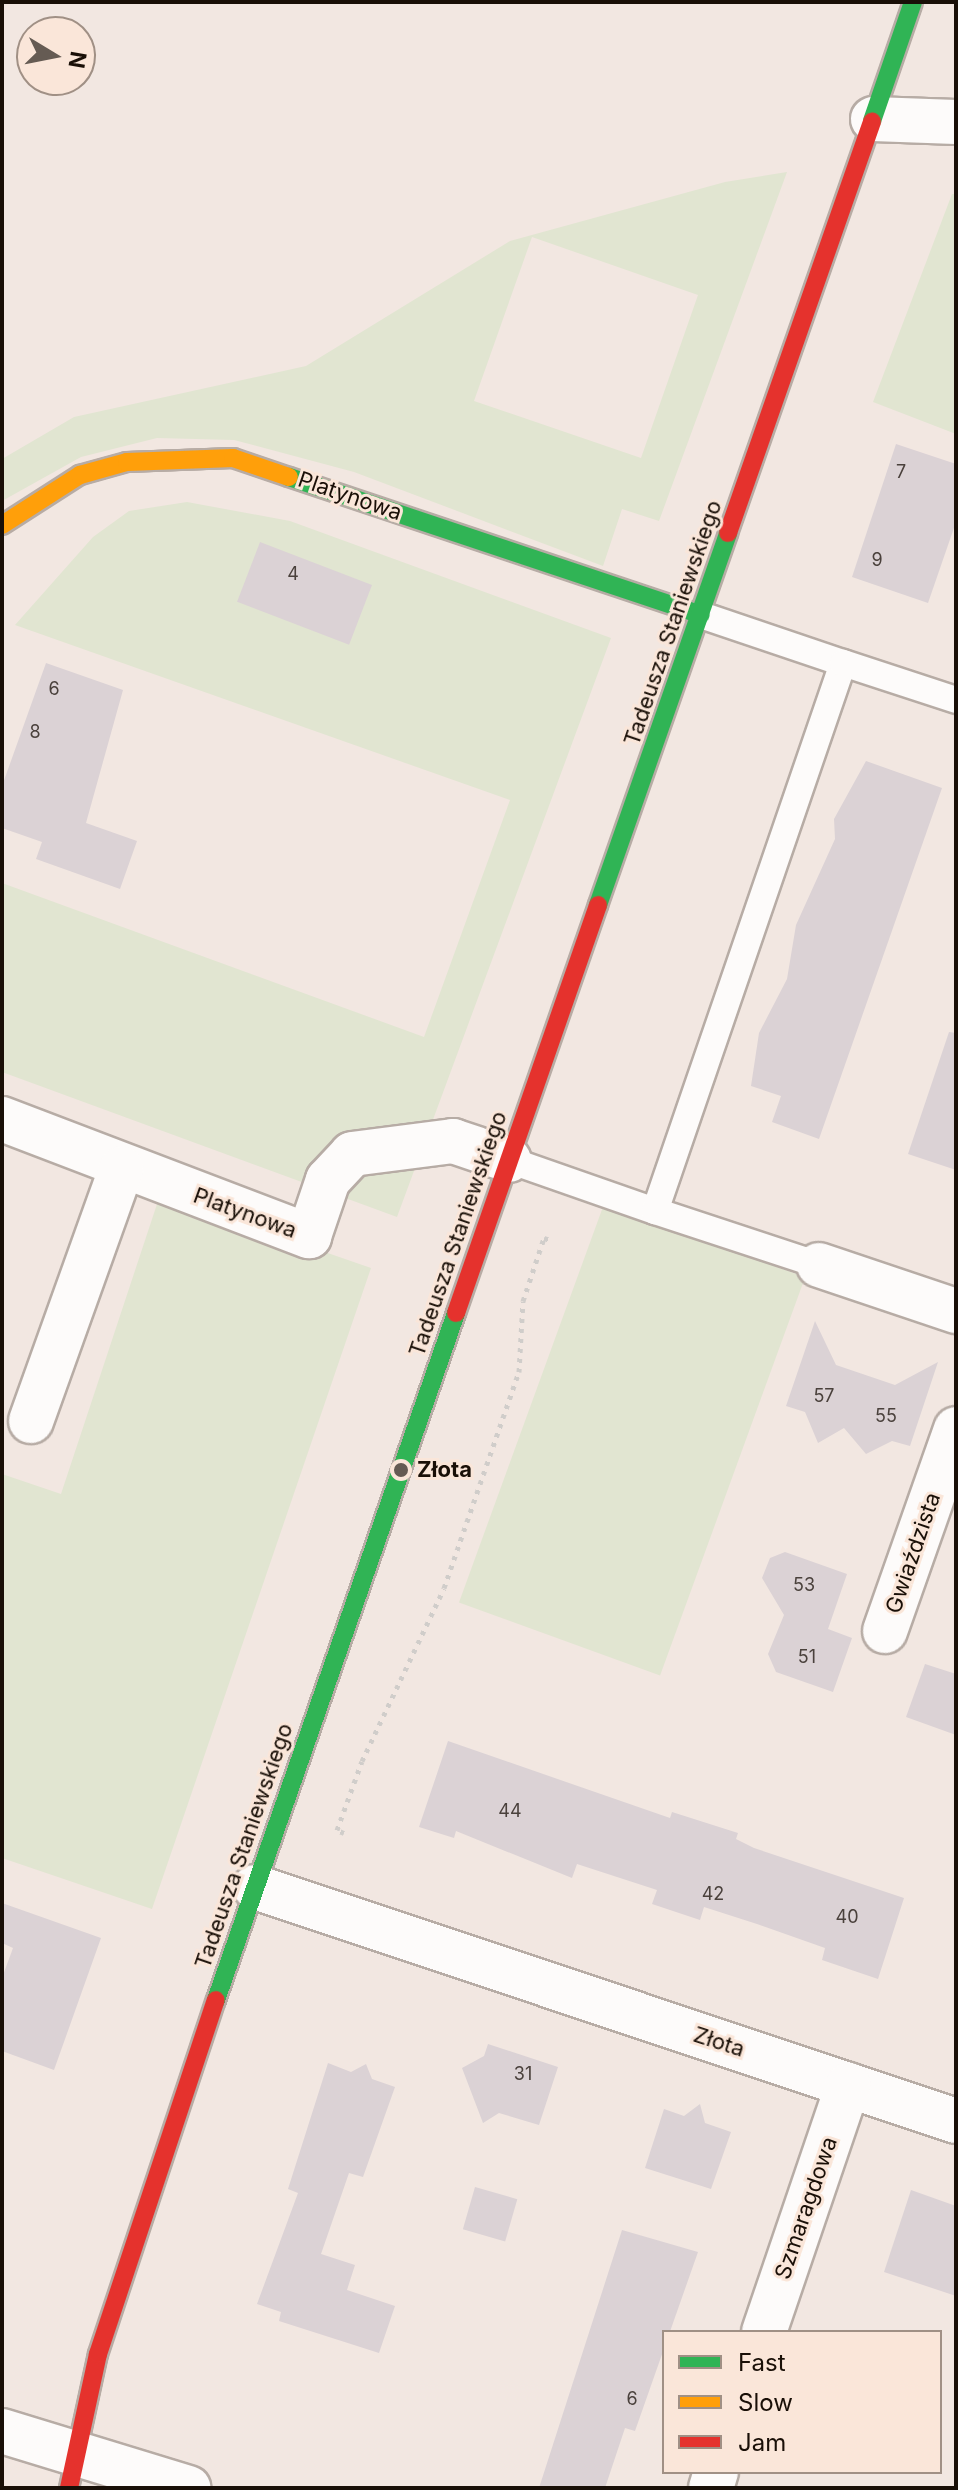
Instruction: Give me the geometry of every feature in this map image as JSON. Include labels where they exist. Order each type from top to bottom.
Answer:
[{"type":"street","name":"Tadeusza Staniewskiego","points":[[72,2471],[98,2354],[255,1887],[913,2]]},
{"type":"street","points":[[873,119],[956,122]]},
{"type":"street","name":"Platynowa","points":[[2,525],[80,475],[127,462],[233,458],[701,615]]},
{"type":"street","name":"Platynowa","points":[[2,1119],[121,1169],[309,1236],[328,1180],[352,1154],[453,1141],[509,1160]]},
{"type":"street","points":[[31,1421],[121,1169]]},
{"type":"street","points":[[819,1265],[956,1311]]},
{"type":"street","name":"Gwiaździsta","points":[[885,1631],[956,1429]]},
{"type":"street","name":"Złota","points":[[255,1887],[956,2121]]},
{"type":"street","name":"Szmaragdowa","points":[[765,2330],[848,2085]]},
{"type":"street","points":[[2,2431],[72,2471],[188,2488]]},
{"type":"lane","points":[[701,615],[956,700]]},
{"type":"lane","points":[[655,1211],[843,663]]},
{"type":"lane","points":[[509,1160],[819,1265]]},
{"type":"path","points":[[344,1833],[337,1830],[362,1761],[454,1559],[519,1372],[523,1301],[544,1238],[550,1240]]},
{"type":"green space","points":[[787,172],[659,521],[622,509],[603,566],[354,472],[234,440],[157,438],[81,457],[2,501],[2,459],[74,417],[306,366],[510,241],[725,182]],"holes":[[[532,237],[698,295],[641,458],[474,401]]]},
{"type":"green space","points":[[952,194],[956,194],[956,434],[873,402]]},
{"type":"green space","points":[[187,502],[290,521],[611,638],[397,1217],[2,1072],[2,883],[424,1037],[510,800],[15,625],[93,537],[129,511]]},
{"type":"green space","points":[[160,1195],[371,1268],[152,1909],[2,1858],[2,1474],[61,1494]]},
{"type":"green space","points":[[604,1204],[805,1277],[660,1676],[459,1602]]},
{"type":"building","points":[[896,444],[956,464],[956,522],[928,603],[852,577]]},
{"type":"building","points":[[260,542],[372,585],[349,645],[237,602]]},
{"type":"building","points":[[46,663],[123,690],[86,823],[137,841],[120,889],[36,859],[42,842],[2,828],[2,786]]},
{"type":"building","points":[[866,761],[942,788],[819,1139],[772,1122],[781,1096],[751,1086],[759,1033],[787,979],[796,925],[835,839],[834,819]]},
{"type":"building","points":[[949,1032],[956,1033],[956,1170],[908,1154]]},
{"type":"building","points":[[815,1321],[836,1365],[895,1385],[938,1362],[910,1446],[892,1441],[866,1454],[844,1428],[818,1443],[805,1412],[786,1406]]},
{"type":"building","points":[[785,1552],[847,1574],[828,1629],[852,1638],[833,1692],[776,1672],[768,1654],[784,1615],[762,1578],[770,1558]]},
{"type":"building","points":[[925,1664],[956,1674],[956,1735],[906,1717]]},
{"type":"building","points":[[448,1741],[670,1818],[672,1812],[738,1833],[736,1839],[754,1848],[904,1898],[878,1979],[822,1960],[825,1948],[757,1924],[704,1907],[700,1920],[652,1904],[657,1890],[577,1864],[572,1878],[456,1831],[454,1838],[419,1827]]},
{"type":"building","points":[[2,1903],[101,1938],[54,2070],[2,2051],[2,1978],[13,1948],[2,1943]]},
{"type":"building","points":[[488,2044],[558,2067],[539,2125],[499,2113],[483,2123],[462,2068],[484,2056]]},
{"type":"building","points":[[328,2063],[351,2072],[366,2064],[372,2079],[395,2087],[363,2177],[349,2173],[321,2254],[355,2265],[347,2290],[395,2306],[379,2353],[279,2321],[281,2312],[257,2304],[298,2193],[288,2189]]},
{"type":"building","points":[[700,2104],[705,2123],[731,2132],[711,2189],[645,2168],[664,2109],[684,2116]]},
{"type":"building","points":[[475,2187],[517,2199],[505,2241],[463,2229]]},
{"type":"building","points":[[911,2190],[956,2206],[956,2296],[884,2272]]},
{"type":"building","points":[[622,2230],[698,2252],[671,2330],[662,2330],[662,2354],[635,2431],[625,2428],[605,2488],[539,2488]]},
{"type":"traffic: fast","points":[[872,121],[913,2]]},
{"type":"traffic: fast","points":[[289,477],[701,615]]},
{"type":"traffic: fast","points":[[598,905],[728,533]]},
{"type":"traffic: fast","points":[[216,2000],[456,1313]]},
{"type":"traffic: slow","points":[[2,525],[80,475],[127,462],[233,458],[289,477]]},
{"type":"traffic: jam","points":[[728,533],[872,121]]},
{"type":"traffic: jam","points":[[456,1313],[598,905]]},
{"type":"traffic: jam","points":[[69,2488],[98,2354],[216,2000]]},
{"type":"place","name":"Złota","points":[[401,1470]]}]
